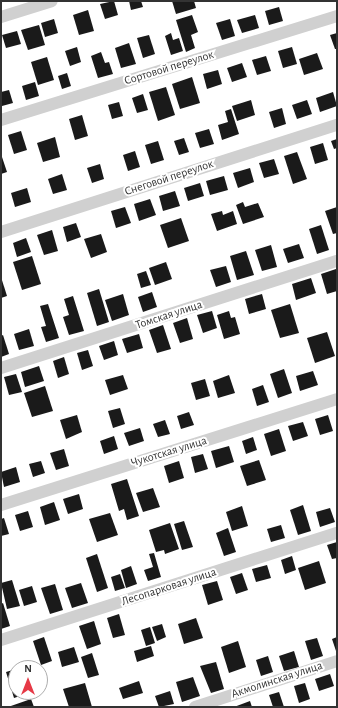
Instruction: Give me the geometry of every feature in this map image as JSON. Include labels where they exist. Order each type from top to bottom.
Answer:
[{"type":"street","points":[[1,17],[52,1]]},
{"type":"street","name":"Сортовой переулок","points":[[1,120],[337,16]]},
{"type":"street","name":"Снеговой переулок","points":[[1,232],[337,125]]},
{"type":"street","name":"Томская улица","points":[[1,368],[337,261]]},
{"type":"street","name":"Чукотская улица","points":[[1,505],[337,399]]},
{"type":"street","name":"Лесопарковая улица","points":[[1,640],[337,533]]},
{"type":"street","name":"Акмолинская улица","points":[[195,707],[337,661]]},
{"type":"building","points":[[114,1],[118,15],[105,19],[100,4]]},
{"type":"building","points":[[129,1],[141,1],[143,7],[131,10]]},
{"type":"building","points":[[172,1],[194,1],[196,8],[176,14]]},
{"type":"building","points":[[279,7],[283,21],[269,25],[265,11]]},
{"type":"building","points":[[88,10],[94,31],[79,35],[73,15]]},
{"type":"building","points":[[192,15],[198,32],[191,35],[195,48],[186,52],[176,20]]},
{"type":"building","points":[[255,15],[259,28],[242,33],[237,20]]},
{"type":"building","points":[[54,19],[58,33],[45,37],[41,23]]},
{"type":"building","points":[[230,19],[235,36],[222,40],[216,23]]},
{"type":"building","points":[[39,25],[45,45],[28,50],[21,30]]},
{"type":"building","points":[[17,31],[21,44],[6,48],[2,35]]},
{"type":"building","points":[[171,33],[173,40],[179,38],[183,51],[171,55],[165,36]]},
{"type":"building","points":[[337,33],[337,49],[335,49],[330,35]]},
{"type":"building","points":[[149,35],[155,54],[143,58],[137,38]]},
{"type":"building","points":[[129,43],[136,64],[121,68],[115,48]]},
{"type":"building","points":[[77,47],[81,62],[70,66],[65,51]]},
{"type":"building","points":[[292,47],[297,64],[283,68],[278,51]]},
{"type":"building","points":[[101,52],[105,63],[109,62],[113,74],[98,78],[91,56]]},
{"type":"building","points":[[317,53],[323,69],[304,75],[299,59]]},
{"type":"building","points":[[266,56],[271,71],[257,75],[252,60]]},
{"type":"building","points":[[47,57],[54,80],[38,85],[31,62]]},
{"type":"building","points":[[242,63],[247,77],[232,82],[227,68]]},
{"type":"building","points":[[218,70],[222,84],[207,89],[203,74]]},
{"type":"building","points":[[67,73],[71,86],[62,89],[58,76]]},
{"type":"building","points":[[192,77],[200,103],[180,109],[172,84]]},
{"type":"building","points":[[35,82],[39,96],[26,100],[22,86]]},
{"type":"building","points":[[166,87],[175,115],[158,121],[149,92]]},
{"type":"building","points":[[9,90],[13,103],[2,106],[1,92]]},
{"type":"building","points":[[333,92],[337,106],[320,112],[316,98]]},
{"type":"building","points":[[143,94],[148,110],[137,113],[132,98]]},
{"type":"building","points":[[251,100],[255,115],[237,121],[232,106]]},
{"type":"building","points":[[307,100],[312,114],[297,119],[292,105]]},
{"type":"building","points":[[119,102],[123,116],[112,119],[108,105]]},
{"type":"building","points":[[282,108],[286,124],[274,128],[269,112]]},
{"type":"building","points":[[231,109],[239,134],[222,140],[218,125],[228,122],[225,111]]},
{"type":"building","points":[[82,115],[88,136],[75,140],[69,119]]},
{"type":"building","points":[[209,129],[214,144],[200,148],[195,133]]},
{"type":"building","points":[[21,131],[27,150],[14,154],[8,135]]},
{"type":"building","points":[[55,137],[60,157],[43,162],[37,143]]},
{"type":"building","points":[[184,138],[189,152],[179,155],[174,141]]},
{"type":"building","points":[[337,139],[337,148],[334,149],[331,141]]},
{"type":"building","points":[[158,141],[164,160],[151,164],[145,145]]},
{"type":"building","points":[[323,143],[328,160],[315,164],[310,147]]},
{"type":"building","points":[[135,151],[140,167],[128,171],[123,155]]},
{"type":"building","points":[[297,152],[307,179],[293,184],[284,156]]},
{"type":"building","points":[[1,154],[7,172],[1,174]]},
{"type":"building","points":[[274,159],[279,174],[264,178],[259,163]]},
{"type":"building","points":[[100,164],[104,179],[92,183],[87,168]]},
{"type":"building","points":[[250,168],[254,182],[238,188],[233,173]]},
{"type":"building","points":[[62,174],[67,190],[53,194],[48,179]]},
{"type":"building","points":[[224,176],[228,190],[210,195],[206,181]]},
{"type":"building","points":[[200,183],[204,196],[188,201],[184,188]]},
{"type":"building","points":[[27,188],[31,202],[15,207],[11,193]]},
{"type":"building","points":[[175,191],[180,206],[163,211],[159,196]]},
{"type":"building","points":[[150,199],[156,215],[139,221],[134,204]]},
{"type":"building","points":[[243,202],[245,207],[258,203],[264,217],[243,224],[236,205]]},
{"type":"building","points":[[125,207],[131,223],[116,228],[111,211]]},
{"type":"building","points":[[337,207],[337,233],[333,234],[325,211]]},
{"type":"building","points":[[222,211],[223,215],[233,211],[237,224],[217,231],[211,214]]},
{"type":"building","points":[[181,218],[189,241],[168,248],[160,225]]},
{"type":"building","points":[[76,223],[81,237],[67,242],[63,227]]},
{"type":"building","points":[[321,225],[329,250],[317,254],[309,229]]},
{"type":"building","points":[[52,230],[58,251],[44,255],[37,235]]},
{"type":"building","points":[[101,234],[107,252],[91,258],[84,239]]},
{"type":"building","points":[[26,238],[31,252],[17,257],[13,243]]},
{"type":"building","points":[[299,244],[304,258],[288,263],[283,249]]},
{"type":"building","points":[[271,245],[277,267],[262,271],[255,250]]},
{"type":"building","points":[[246,251],[254,275],[237,280],[230,256]]},
{"type":"building","points":[[32,256],[41,284],[22,290],[13,262]]},
{"type":"building","points":[[166,262],[172,279],[155,285],[149,268]]},
{"type":"building","points":[[226,266],[231,282],[216,287],[210,270]]},
{"type":"building","points":[[336,269],[337,291],[327,294],[321,274]]},
{"type":"building","points":[[146,271],[151,285],[141,288],[137,274]]},
{"type":"building","points":[[1,277],[7,296],[1,298]]},
{"type":"building","points":[[311,278],[316,293],[296,300],[292,284]]},
{"type":"building","points":[[99,289],[109,322],[97,326],[87,293]]},
{"type":"building","points":[[152,292],[157,307],[143,312],[138,297]]},
{"type":"building","points":[[123,294],[129,315],[112,321],[105,300]]},
{"type":"building","points":[[262,294],[266,309],[249,314],[245,299]]},
{"type":"building","points":[[73,296],[84,331],[69,335],[63,317],[69,315],[64,299]]},
{"type":"building","points":[[48,304],[59,338],[46,342],[41,327],[46,326],[40,306]]},
{"type":"building","points":[[290,304],[299,333],[280,338],[271,310]]},
{"type":"building","points":[[212,311],[217,328],[203,333],[197,315]]},
{"type":"building","points":[[229,311],[231,318],[235,317],[240,334],[224,339],[217,315]]},
{"type":"building","points":[[187,318],[193,339],[180,343],[173,323]]},
{"type":"building","points":[[163,325],[171,349],[157,353],[149,330]]},
{"type":"building","points":[[29,329],[34,346],[19,350],[14,334]]},
{"type":"building","points":[[327,332],[335,356],[315,363],[307,338]]},
{"type":"building","points":[[139,334],[143,348],[127,353],[122,339]]},
{"type":"building","points":[[3,335],[9,354],[1,357],[1,336]]},
{"type":"building","points":[[114,341],[118,355],[104,360],[99,346]]},
{"type":"building","points":[[88,350],[93,366],[82,370],[77,353]]},
{"type":"building","points":[[64,357],[69,374],[58,378],[53,361]]},
{"type":"building","points":[[39,366],[44,381],[25,387],[21,372]]},
{"type":"building","points":[[284,369],[292,393],[278,398],[270,374]]},
{"type":"building","points":[[313,371],[318,385],[300,391],[296,376]]},
{"type":"building","points":[[16,374],[22,392],[9,395],[4,377]]},
{"type":"building","points":[[123,375],[128,389],[110,395],[105,380]]},
{"type":"building","points":[[229,375],[235,393],[218,398],[213,381]]},
{"type":"building","points":[[205,379],[210,396],[196,400],[191,383]]},
{"type":"building","points":[[263,385],[269,402],[257,406],[252,389]]},
{"type":"building","points":[[45,386],[53,411],[32,417],[24,393]]},
{"type":"building","points":[[120,408],[125,424],[113,428],[108,411]]},
{"type":"building","points":[[189,412],[194,425],[181,429],[177,416]]},
{"type":"building","points":[[77,415],[82,432],[66,439],[60,420]]},
{"type":"building","points":[[328,415],[333,431],[320,435],[315,419]]},
{"type":"building","points":[[165,420],[170,434],[158,437],[153,424]]},
{"type":"building","points":[[303,422],[308,436],[293,441],[288,426]]},
{"type":"building","points":[[140,428],[144,441],[129,446],[124,433]]},
{"type":"building","points":[[279,429],[286,451],[271,456],[264,434]]},
{"type":"building","points":[[114,436],[118,449],[104,454],[100,441]]},
{"type":"building","points":[[253,437],[257,450],[246,454],[242,441]]},
{"type":"building","points":[[229,446],[234,462],[216,468],[211,451]]},
{"type":"building","points":[[64,449],[69,466],[56,470],[50,453]]},
{"type":"building","points":[[203,454],[208,469],[195,473],[191,457]]},
{"type":"building","points":[[259,460],[266,480],[247,486],[240,466]]},
{"type":"building","points":[[41,461],[45,473],[33,477],[29,464]]},
{"type":"building","points":[[179,461],[184,478],[169,483],[164,466]]},
{"type":"building","points":[[16,467],[20,482],[4,487],[1,472]]},
{"type":"building","points":[[127,479],[139,516],[127,520],[124,509],[119,511],[111,484]]},
{"type":"building","points":[[153,488],[160,507],[143,512],[136,493]]},
{"type":"building","points":[[79,494],[83,509],[68,514],[63,499]]},
{"type":"building","points":[[54,502],[60,520],[45,525],[40,507]]},
{"type":"building","points":[[303,505],[311,531],[298,535],[290,510]]},
{"type":"building","points":[[242,506],[248,526],[232,531],[226,512]]},
{"type":"building","points":[[330,508],[335,522],[320,527],[316,512]]},
{"type":"building","points":[[28,511],[33,527],[20,531],[15,515]]},
{"type":"building","points":[[110,513],[118,535],[97,542],[89,519]]},
{"type":"building","points":[[4,518],[9,534],[1,536],[1,519]]},
{"type":"building","points":[[184,521],[193,547],[182,550],[174,524]]},
{"type":"building","points":[[170,523],[179,549],[165,554],[164,550],[156,552],[149,530]]},
{"type":"building","points":[[281,525],[285,538],[271,542],[267,529]]},
{"type":"building","points":[[228,528],[236,552],[224,556],[216,533]]},
{"type":"building","points":[[337,542],[337,558],[332,559],[327,545]]},
{"type":"building","points":[[154,553],[161,577],[148,581],[144,570],[153,567],[149,554]]},
{"type":"building","points":[[97,554],[108,588],[97,592],[86,558]]},
{"type":"building","points":[[292,556],[296,570],[285,574],[281,560]]},
{"type":"building","points":[[319,561],[326,583],[305,590],[298,568]]},
{"type":"building","points":[[267,565],[271,578],[256,582],[252,569]]},
{"type":"building","points":[[131,566],[137,584],[126,588],[121,570]]},
{"type":"building","points":[[242,573],[248,590],[236,594],[230,577]]},
{"type":"building","points":[[120,574],[125,588],[115,591],[111,577]]},
{"type":"building","points":[[12,580],[20,606],[7,609],[1,583]]},
{"type":"building","points":[[217,581],[223,600],[208,605],[202,585]]},
{"type":"building","points":[[81,583],[88,603],[72,608],[65,588]]},
{"type":"building","points":[[55,584],[63,610],[50,614],[41,588]]},
{"type":"building","points":[[32,586],[37,602],[24,606],[19,590]]},
{"type":"building","points":[[3,603],[10,626],[1,629],[1,604]]},
{"type":"building","points":[[119,614],[125,635],[113,638],[107,618]]},
{"type":"building","points":[[196,618],[203,638],[184,644],[178,624]]},
{"type":"building","points":[[94,621],[101,644],[87,649],[79,626]]},
{"type":"building","points":[[162,624],[166,637],[157,641],[152,627]]},
{"type":"building","points":[[150,627],[155,643],[146,646],[141,630]]},
{"type":"building","points":[[44,637],[52,661],[48,662],[48,660],[39,660],[33,641]]},
{"type":"building","points":[[337,637],[337,651],[336,651],[332,639]]},
{"type":"building","points":[[317,638],[323,656],[311,660],[305,641]]},
{"type":"building","points":[[238,641],[246,667],[229,673],[221,647]]},
{"type":"building","points":[[151,646],[154,656],[137,662],[134,651]]},
{"type":"building","points":[[74,647],[79,662],[62,667],[58,652]]},
{"type":"building","points":[[294,651],[299,667],[284,671],[279,656]]},
{"type":"building","points":[[92,653],[99,675],[88,678],[81,657]]},
{"type":"building","points":[[268,656],[273,672],[261,676],[256,660]]},
{"type":"building","points":[[216,662],[224,689],[211,693],[200,666]]},
{"type":"building","points":[[330,674],[334,686],[319,691],[315,679]]},
{"type":"building","points":[[193,677],[200,696],[182,702],[176,682]]},
{"type":"building","points":[[139,681],[143,693],[123,699],[119,688]]},
{"type":"building","points":[[85,683],[92,707],[69,707],[63,689]]},
{"type":"building","points":[[305,683],[310,699],[299,703],[294,686]]},
{"type":"building","points":[[170,691],[174,704],[159,707],[155,696]]},
{"type":"building","points":[[279,692],[284,707],[273,707],[269,695]]},
{"type":"building","points":[[31,700],[34,707],[8,707]]},
{"type":"building","points":[[250,701],[252,707],[234,707]]}]
